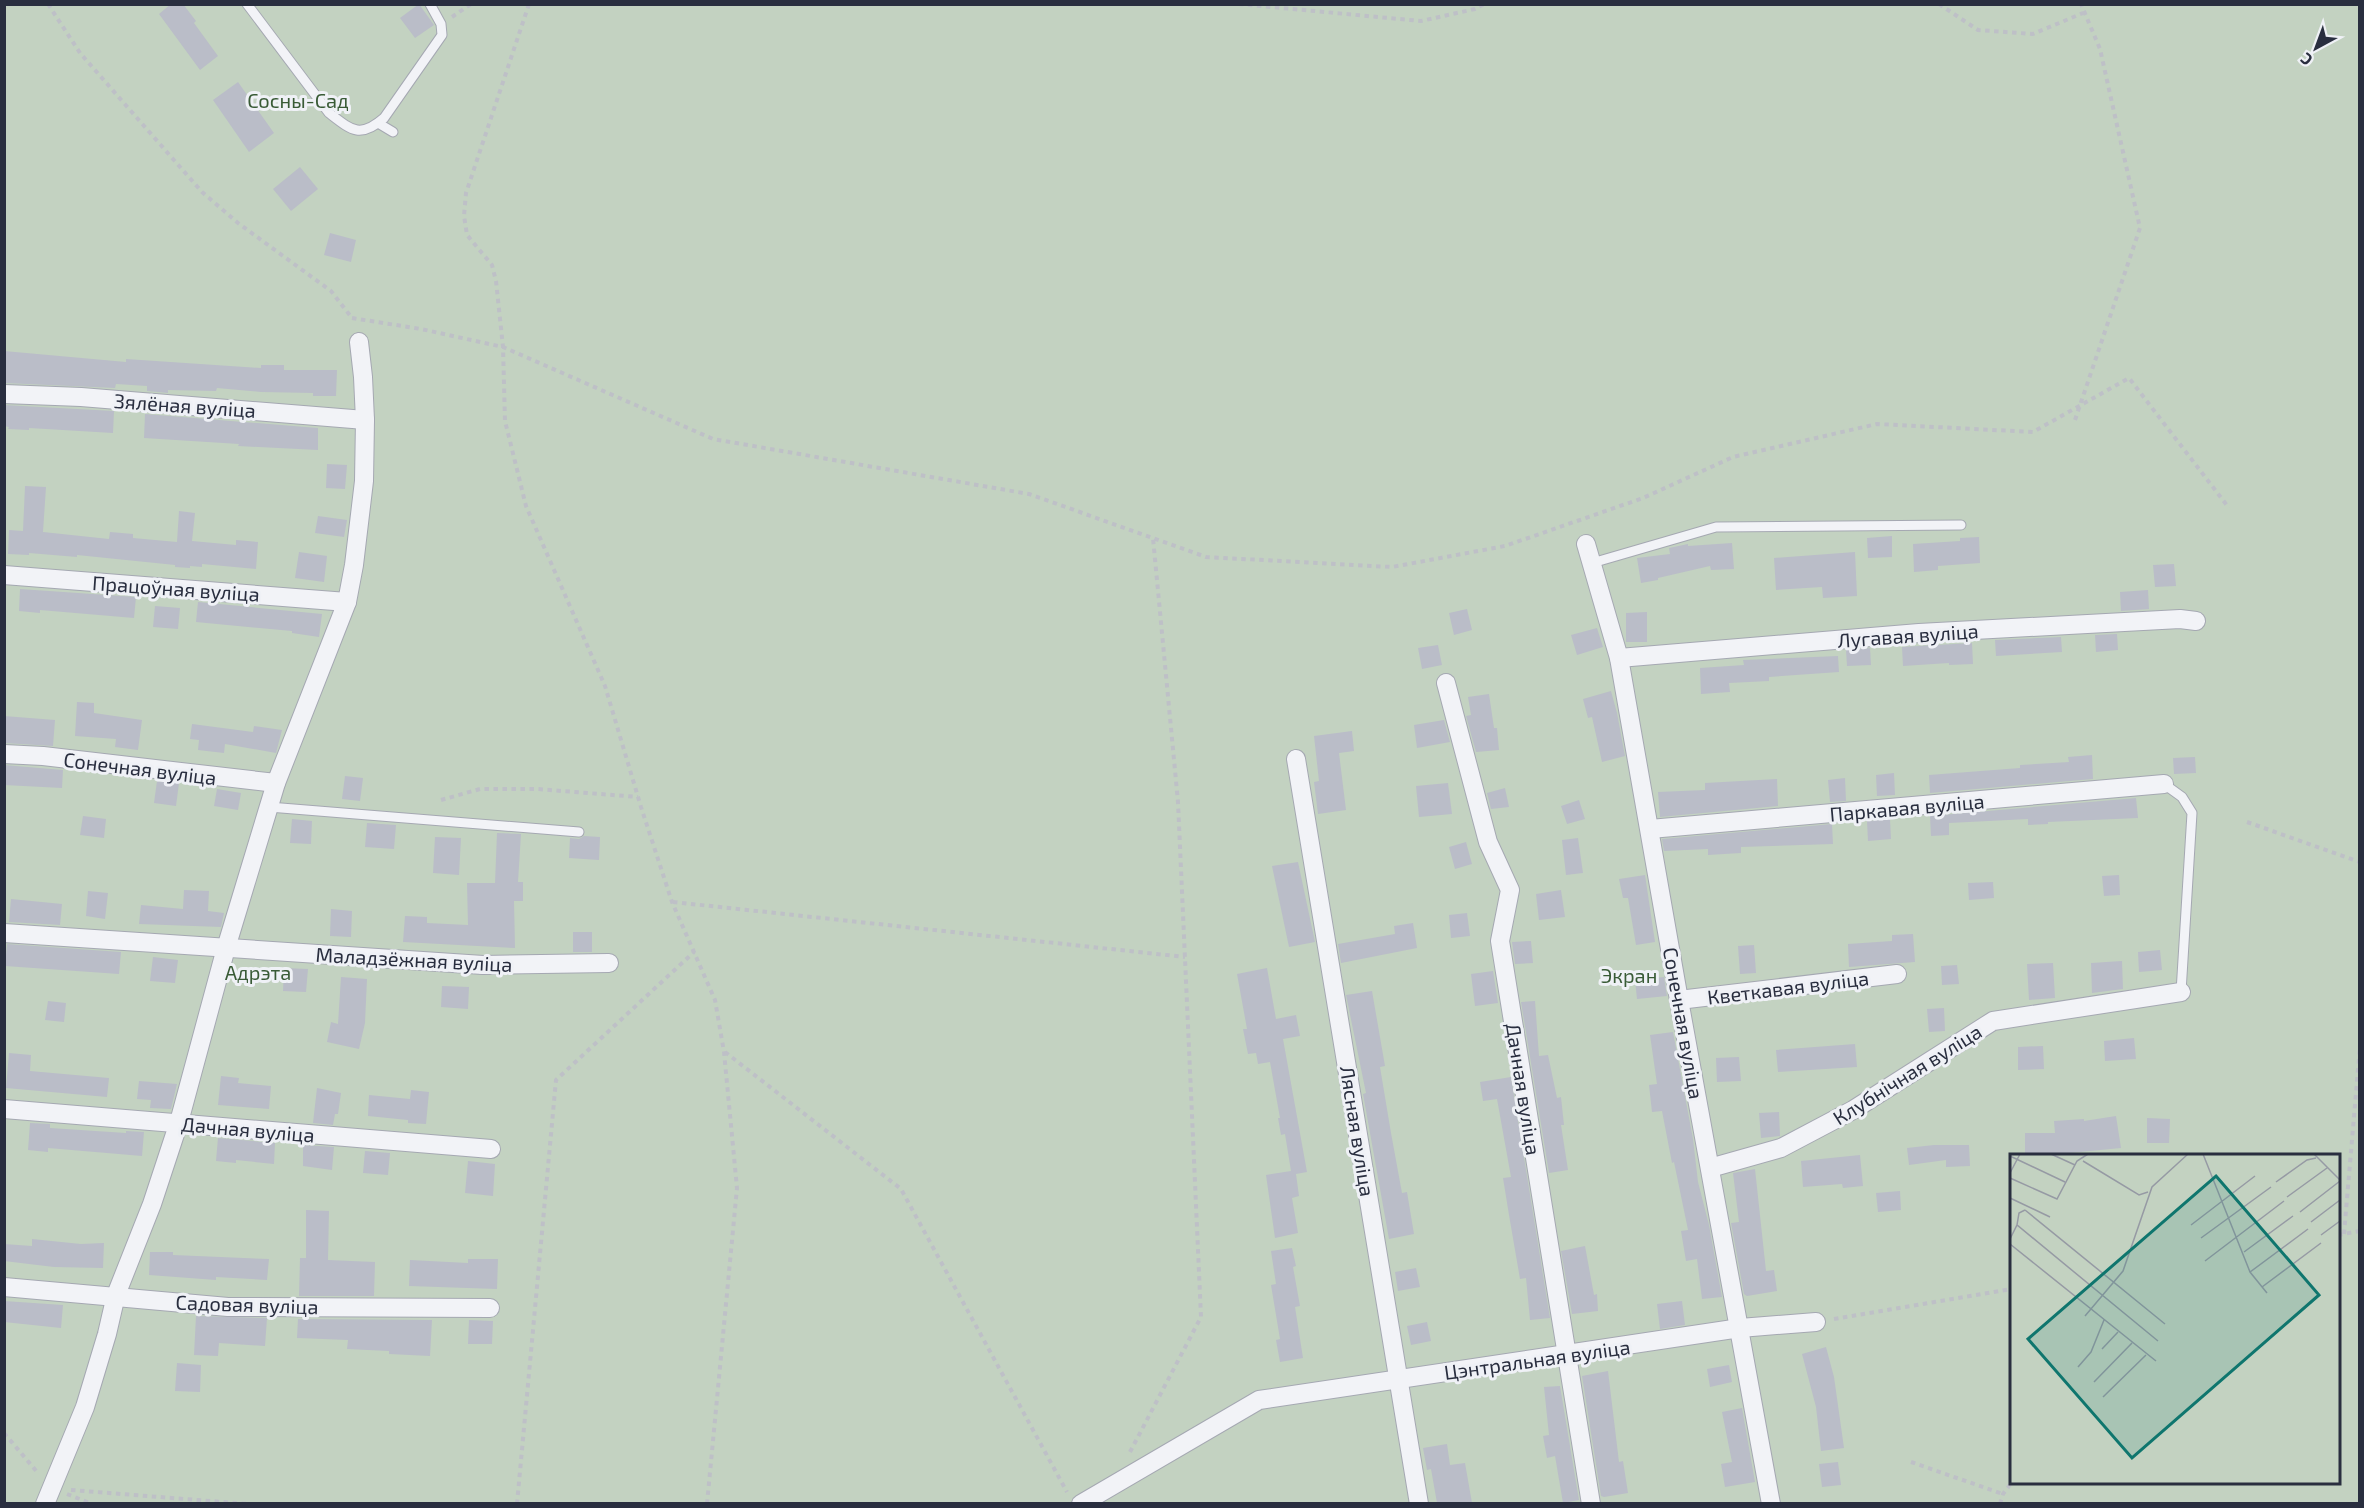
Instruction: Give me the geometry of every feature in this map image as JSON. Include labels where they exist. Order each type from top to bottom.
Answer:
[{"type":"street","points":[[49,1496],[85,1407],[116,1295],[152,1204],[179,1122],[226,948],[276,783],[347,602],[364,481],[365,420],[359,342]]},
{"type":"street","name":"Зялёная вуліца","points":[[4,394],[81,397],[365,420]]},
{"type":"street","name":"Сонечная вуліца","points":[[1586,544],[1620,658],[1679,1000],[1771,1503]]},
{"type":"street","name":"Працоўная вуліца","points":[[4,575],[347,602]]},
{"type":"street","name":"Лугавая вуліца","points":[[1620,658],[1919,633],[2180,619],[2196,621]]},
{"type":"street","name":"Дачная вуліца","points":[[1446,683],[1488,842],[1510,890],[1500,941],[1591,1503]]},
{"type":"street","name":"Сонечная вуліца","points":[[4,754],[43,756],[276,783]]},
{"type":"street","name":"Лясная вуліца","points":[[1296,759],[1419,1503]]},
{"type":"street","name":"Паркавая вуліца","points":[[1650,829],[2164,784]]},
{"type":"street","name":"Маладзёжная вуліца","points":[[4,933],[483,965],[609,963]]},
{"type":"street","name":"Кветкавая вуліца","points":[[1679,1000],[1897,974]]},
{"type":"street","name":"Клубнічная вуліца","points":[[1710,1168],[1781,1148],[1853,1110],[1993,1021],[2181,992]]},
{"type":"street","name":"Дачная вуліца","points":[[4,1109],[491,1149]]},
{"type":"street","name":"Садовая вуліца","points":[[4,1287],[116,1295],[228,1307],[490,1308]]},
{"type":"street","name":"Цэнтральная вуліца","points":[[1074,1498],[1258,1400],[1567,1356],[1740,1328],[1816,1322]]},
{"type":"lane","points":[[247,4],[329,113],[346,126],[359,131],[372,129],[384,118],[442,35],[441,24],[430,4]]},
{"type":"lane","points":[[378,123],[393,132]]},
{"type":"lane","points":[[1592,563],[1716,527],[1961,525]]},
{"type":"lane","points":[[2164,784],[2182,798],[2192,813],[2181,992]]},
{"type":"lane","points":[[269,807],[579,832]]},
{"type":"path","points":[[48,4],[80,53],[202,192],[238,223],[331,291],[352,318],[359,342]]},
{"type":"path","points":[[441,24],[471,4]]},
{"type":"path","points":[[529,4],[465,193],[464,216],[467,235],[492,265],[496,281],[505,421],[526,506],[605,686],[672,902],[715,1000],[724,1052],[737,1188],[707,1503]]},
{"type":"path","points":[[1239,4],[1421,21],[1476,9],[1484,4]]},
{"type":"path","points":[[1939,4],[1977,30],[2033,34],[2083,13]]},
{"type":"path","points":[[2075,420],[2140,228],[2100,49],[2081,4]]},
{"type":"path","points":[[352,318],[421,329],[502,347],[713,439],[1029,494],[1206,557],[1392,567],[1505,546],[1643,498],[1733,457],[1877,424],[2032,432],[2129,378],[2229,508]]},
{"type":"path","points":[[1130,1453],[1201,1317],[1178,802],[1153,538]]},
{"type":"path","points":[[441,800],[480,789],[537,789],[638,797]]},
{"type":"path","points":[[2247,822],[2360,862]]},
{"type":"path","points":[[672,902],[1185,957]]},
{"type":"path","points":[[518,1503],[556,1080],[694,952]]},
{"type":"path","points":[[2360,1046],[2341,1234],[2360,1231]]},
{"type":"path","points":[[724,1052],[901,1189],[1074,1498]]},
{"type":"path","points":[[1816,1322],[2010,1288]]},
{"type":"path","points":[[4,1433],[49,1496],[92,1503]]},
{"type":"path","points":[[1911,1462],[2003,1494]]},
{"type":"path","points":[[2000,1503],[2010,1484]]},
{"type":"path","points":[[49,1496],[248,1503]]},
{"type":"green space","points":[[5,5],[2359,5],[2359,1503],[5,1504]]},
{"type":"building","points":[[171,4],[183,4],[218,56],[200,70],[159,14]]},
{"type":"building","points":[[419,4],[434,25],[415,38],[400,18]]},
{"type":"building","points":[[238,82],[274,133],[249,152],[213,100]]},
{"type":"building","points":[[300,167],[318,189],[291,211],[273,189]]},
{"type":"building","points":[[330,233],[356,240],[351,262],[324,255]]},
{"type":"building","points":[[4,351],[126,362],[126,359],[261,368],[261,365],[284,365],[284,370],[337,370],[336,396],[217,388],[216,391],[168,390],[168,393],[147,391],[147,386],[116,384],[115,388],[4,383]]},
{"type":"building","points":[[4,405],[114,411],[113,433],[8,429],[9,427],[4,426]]},
{"type":"building","points":[[145,414],[318,428],[318,450],[144,438]]},
{"type":"building","points":[[327,464],[347,465],[345,489],[326,488]]},
{"type":"building","points":[[25,486],[46,487],[43,532],[109,539],[110,532],[133,534],[133,538],[177,542],[179,511],[195,513],[192,541],[236,545],[236,540],[258,542],[256,569],[202,564],[202,567],[175,567],[175,565],[77,555],[77,557],[29,553],[29,555],[8,554],[9,530],[23,531]]},
{"type":"building","points":[[318,516],[347,520],[344,537],[315,533]]},
{"type":"building","points":[[1892,536],[1892,557],[1868,558],[1867,538]]},
{"type":"building","points":[[1979,537],[1980,563],[1938,566],[1938,570],[1914,572],[1913,544],[1960,541],[1960,538]]},
{"type":"building","points":[[1732,543],[1734,569],[1711,570],[1710,566],[1641,583],[1637,558],[1670,554],[1669,548],[1688,544],[1688,546]]},
{"type":"building","points":[[299,552],[327,556],[324,582],[295,578]]},
{"type":"building","points":[[1855,552],[1857,596],[1823,598],[1822,587],[1776,590],[1774,558]]},
{"type":"building","points":[[2174,564],[2176,586],[2155,587],[2153,565]]},
{"type":"building","points":[[20,589],[136,597],[134,618],[40,610],[40,613],[19,611]]},
{"type":"building","points":[[2148,590],[2149,609],[2121,611],[2120,592]]},
{"type":"building","points":[[198,602],[322,614],[319,637],[292,633],[292,631],[196,622]]},
{"type":"building","points":[[155,606],[180,608],[178,629],[153,627]]},
{"type":"building","points":[[1467,609],[1472,630],[1454,635],[1449,613]]},
{"type":"building","points":[[1647,612],[1647,642],[1626,642],[1626,613]]},
{"type":"building","points":[[1597,628],[1603,647],[1577,655],[1571,635]]},
{"type":"building","points":[[2117,634],[2118,650],[2096,652],[2095,635]]},
{"type":"building","points":[[2061,637],[2062,652],[1996,656],[1995,640]]},
{"type":"building","points":[[1972,643],[1973,664],[1903,666],[1902,647]]},
{"type":"building","points":[[1438,645],[1442,665],[1422,669],[1418,648]]},
{"type":"building","points":[[1870,648],[1871,665],[1847,666],[1846,650]]},
{"type":"building","points":[[1838,656],[1839,672],[1769,677],[1769,681],[1729,683],[1730,692],[1701,694],[1700,668],[1744,665],[1743,660]]},
{"type":"building","points":[[1611,691],[1625,756],[1602,762],[1592,717],[1588,718],[1583,699]]},
{"type":"building","points":[[1489,694],[1494,728],[1497,728],[1499,750],[1476,752],[1466,716],[1471,715],[1468,697]]},
{"type":"building","points":[[77,702],[94,703],[94,713],[142,720],[138,750],[115,747],[116,739],[75,736]]},
{"type":"building","points":[[4,716],[55,720],[53,746],[4,743]]},
{"type":"building","points":[[1444,720],[1450,742],[1417,748],[1414,725]]},
{"type":"building","points":[[192,724],[253,732],[254,726],[282,730],[276,753],[225,744],[224,753],[198,750],[199,740],[190,739]]},
{"type":"building","points":[[1352,731],[1354,751],[1339,753],[1346,810],[1318,814],[1314,782],[1319,781],[1314,736]]},
{"type":"building","points":[[2092,755],[2093,779],[1930,793],[1929,775],[2069,762],[2068,757]]},
{"type":"building","points":[[2195,757],[2196,773],[2174,774],[2173,758]]},
{"type":"building","points":[[4,765],[63,770],[62,788],[4,785]]},
{"type":"building","points":[[1894,773],[1895,795],[1877,796],[1876,775]]},
{"type":"building","points":[[345,776],[363,778],[360,801],[342,799]]},
{"type":"building","points":[[1845,778],[1846,801],[1830,802],[1828,780]]},
{"type":"building","points":[[1777,779],[1778,806],[1660,817],[1658,792],[1705,790],[1705,783]]},
{"type":"building","points":[[157,781],[179,783],[176,806],[154,803]]},
{"type":"building","points":[[1448,783],[1452,814],[1419,817],[1416,786]]},
{"type":"building","points":[[1505,788],[1509,807],[1491,809],[1487,793]]},
{"type":"building","points":[[217,789],[241,793],[238,810],[214,806]]},
{"type":"building","points":[[2136,798],[2138,818],[2028,825],[2028,819],[1949,823],[1949,835],[1931,836],[1930,816]]},
{"type":"building","points":[[1579,800],[1585,819],[1567,824],[1561,806]]},
{"type":"building","points":[[83,816],[106,819],[104,838],[80,835]]},
{"type":"building","points":[[292,819],[312,821],[311,844],[290,843]]},
{"type":"building","points":[[1890,819],[1891,839],[1868,841],[1867,821]]},
{"type":"building","points":[[367,823],[396,825],[394,849],[365,847]]},
{"type":"building","points":[[1832,824],[1833,844],[1741,847],[1741,853],[1708,855],[1708,849],[1664,851],[1662,839]]},
{"type":"building","points":[[497,833],[521,834],[518,882],[523,882],[523,901],[514,901],[515,948],[403,942],[405,916],[427,917],[427,923],[468,925],[467,883],[495,883]]},
{"type":"building","points":[[584,836],[600,837],[599,860],[569,858],[570,838],[579,839]]},
{"type":"building","points":[[435,837],[461,838],[459,875],[433,873]]},
{"type":"building","points":[[1578,838],[1583,873],[1566,875],[1562,840]]},
{"type":"building","points":[[1466,842],[1472,864],[1455,869],[1449,847]]},
{"type":"building","points":[[1298,862],[1315,942],[1289,947],[1272,866]]},
{"type":"building","points":[[1645,875],[1655,942],[1636,945],[1628,898],[1623,898],[1619,879]]},
{"type":"building","points":[[2119,875],[2120,895],[2104,896],[2102,876]]},
{"type":"building","points":[[1993,882],[1994,898],[1969,900],[1968,883]]},
{"type":"building","points":[[184,890],[209,891],[208,911],[224,913],[221,927],[139,924],[141,905],[183,909]]},
{"type":"building","points":[[1561,890],[1565,917],[1539,920],[1536,894]]},
{"type":"building","points":[[88,891],[108,893],[105,919],[86,916]]},
{"type":"building","points":[[11,899],[62,904],[60,925],[9,922]]},
{"type":"building","points":[[331,909],[352,911],[351,937],[330,936]]},
{"type":"building","points":[[1467,913],[1470,936],[1451,938],[1449,915]]},
{"type":"building","points":[[1413,923],[1417,948],[1341,963],[1338,944],[1395,934],[1394,926]]},
{"type":"building","points":[[573,932],[592,932],[592,952],[573,952]]},
{"type":"building","points":[[1913,934],[1915,962],[1849,967],[1848,944],[1892,941],[1892,935]]},
{"type":"building","points":[[1531,941],[1533,963],[1515,964],[1512,942]]},
{"type":"building","points":[[7,944],[121,952],[119,974],[5,966]]},
{"type":"building","points":[[1754,945],[1756,973],[1740,974],[1738,946]]},
{"type":"building","points":[[2160,950],[2162,970],[2139,972],[2138,952]]},
{"type":"building","points":[[153,957],[178,960],[175,983],[150,981]]},
{"type":"building","points":[[2122,961],[2123,989],[2092,993],[2091,963]]},
{"type":"building","points":[[2053,963],[2055,998],[2029,1000],[2027,964]]},
{"type":"building","points":[[1957,965],[1959,984],[1942,985],[1941,966]]},
{"type":"building","points":[[284,968],[308,969],[306,992],[283,991]]},
{"type":"building","points":[[1267,968],[1276,1019],[1296,1015],[1300,1036],[1283,1039],[1307,1172],[1296,1174],[1299,1196],[1292,1198],[1298,1233],[1275,1238],[1266,1175],[1291,1171],[1285,1134],[1281,1135],[1270,1062],[1258,1064],[1256,1053],[1248,1054],[1243,1029],[1247,1029],[1237,974]]},
{"type":"building","points":[[1493,971],[1498,1003],[1475,1006],[1471,974]]},
{"type":"building","points":[[341,977],[367,979],[365,1023],[359,1049],[327,1042],[331,1022],[338,1024]]},
{"type":"building","points":[[1664,977],[1667,996],[1637,999],[1635,980]]},
{"type":"building","points":[[442,986],[469,987],[468,1009],[441,1007]]},
{"type":"building","points":[[1372,991],[1385,1066],[1380,1067],[1391,1133],[1402,1193],[1407,1192],[1414,1234],[1389,1239],[1363,1094],[1366,1093],[1346,995]]},
{"type":"building","points":[[48,1001],[66,1003],[64,1022],[45,1020]]},
{"type":"building","points":[[1535,1001],[1539,1056],[1548,1055],[1557,1098],[1561,1097],[1564,1125],[1561,1125],[1568,1170],[1549,1173],[1521,1002]]},
{"type":"building","points":[[1944,1008],[1945,1031],[1929,1032],[1927,1009]]},
{"type":"building","points":[[1673,1032],[1693,1139],[1698,1182],[1709,1225],[1722,1297],[1702,1299],[1697,1259],[1686,1261],[1681,1231],[1688,1230],[1674,1162],[1672,1163],[1662,1111],[1652,1112],[1649,1085],[1657,1084],[1650,1035]]},
{"type":"building","points":[[2134,1038],[2136,1059],[2105,1061],[2104,1041]]},
{"type":"building","points":[[1855,1044],[1857,1067],[1778,1072],[1776,1050]]},
{"type":"building","points":[[2043,1046],[2044,1069],[2018,1070],[2018,1047]]},
{"type":"building","points":[[9,1053],[31,1055],[30,1071],[109,1078],[107,1097],[6,1088]]},
{"type":"building","points":[[1739,1057],[1741,1081],[1717,1082],[1716,1058]]},
{"type":"building","points":[[221,1076],[239,1078],[238,1083],[271,1086],[269,1109],[218,1105]]},
{"type":"building","points":[[1511,1077],[1550,1318],[1530,1320],[1526,1278],[1520,1279],[1503,1178],[1511,1177],[1497,1099],[1483,1101],[1480,1082]]},
{"type":"building","points":[[139,1081],[177,1084],[171,1109],[150,1108],[151,1100],[137,1099]]},
{"type":"building","points":[[317,1088],[341,1093],[338,1114],[335,1114],[333,1125],[313,1123]]},
{"type":"building","points":[[411,1090],[429,1092],[426,1124],[368,1116],[369,1095],[410,1099]]},
{"type":"building","points":[[1779,1112],[1780,1136],[1761,1138],[1759,1113]]},
{"type":"building","points":[[2116,1116],[2121,1148],[2059,1154],[2025,1154],[2025,1133],[2055,1133],[2054,1121],[2084,1119],[2084,1121]]},
{"type":"building","points":[[2147,1118],[2170,1119],[2169,1143],[2147,1143]]},
{"type":"building","points":[[30,1123],[50,1124],[50,1128],[144,1132],[142,1156],[48,1148],[48,1152],[28,1150]]},
{"type":"building","points":[[218,1138],[275,1143],[274,1164],[236,1160],[236,1163],[216,1161]]},
{"type":"building","points":[[303,1145],[334,1147],[332,1170],[303,1166]]},
{"type":"building","points":[[1969,1145],[1970,1166],[1946,1167],[1946,1160],[1909,1165],[1907,1148]]},
{"type":"building","points":[[365,1151],[390,1153],[388,1175],[363,1173]]},
{"type":"building","points":[[1860,1155],[1863,1186],[1843,1188],[1842,1184],[1803,1187],[1801,1161]]},
{"type":"building","points":[[468,1161],[495,1164],[493,1196],[465,1193]]},
{"type":"building","points":[[1755,1169],[1766,1271],[1774,1270],[1777,1291],[1747,1296],[1744,1294],[1731,1223],[1739,1222],[1733,1173]]},
{"type":"building","points":[[1900,1191],[1901,1210],[1878,1212],[1876,1193]]},
{"type":"building","points":[[306,1210],[329,1211],[328,1260],[375,1262],[374,1296],[299,1296],[300,1258],[306,1258]]},
{"type":"building","points":[[32,1239],[81,1244],[104,1243],[103,1268],[54,1267],[4,1261],[4,1244],[32,1246]]},
{"type":"building","points":[[1585,1246],[1594,1295],[1597,1294],[1598,1311],[1572,1314],[1561,1251]]},
{"type":"building","points":[[1292,1248],[1300,1306],[1295,1307],[1303,1358],[1280,1362],[1276,1340],[1280,1339],[1271,1285],[1276,1284],[1271,1251]]},
{"type":"building","points":[[150,1252],[269,1259],[267,1280],[216,1277],[216,1280],[149,1275]]},
{"type":"building","points":[[468,1259],[498,1259],[497,1289],[409,1286],[410,1260],[468,1263]]},
{"type":"building","points":[[1416,1268],[1420,1287],[1398,1291],[1395,1272]]},
{"type":"building","points":[[4,1301],[63,1305],[61,1328],[4,1322]]},
{"type":"building","points":[[1682,1301],[1685,1325],[1660,1329],[1657,1304]]},
{"type":"building","points":[[196,1316],[267,1318],[265,1346],[219,1343],[218,1356],[194,1355]]},
{"type":"building","points":[[298,1319],[432,1320],[430,1356],[347,1349],[348,1340],[297,1338]]},
{"type":"building","points":[[469,1320],[493,1321],[492,1344],[468,1344]]},
{"type":"building","points":[[1427,1322],[1431,1341],[1411,1345],[1407,1326]]},
{"type":"building","points":[[1826,1347],[1834,1377],[1844,1448],[1821,1451],[1816,1407],[1802,1354]]},
{"type":"building","points":[[177,1363],[201,1365],[200,1392],[175,1391]]},
{"type":"building","points":[[1729,1365],[1732,1382],[1710,1387],[1707,1369]]},
{"type":"building","points":[[1608,1371],[1619,1462],[1623,1461],[1628,1493],[1604,1497],[1601,1496],[1582,1376]]},
{"type":"building","points":[[1560,1386],[1579,1500],[1563,1503],[1555,1456],[1547,1458],[1543,1436],[1549,1435],[1544,1387]]},
{"type":"building","points":[[1742,1408],[1755,1482],[1725,1487],[1721,1464],[1732,1462],[1722,1412]]},
{"type":"building","points":[[1447,1444],[1450,1465],[1465,1463],[1472,1503],[1437,1503],[1431,1469],[1427,1470],[1423,1448]]},
{"type":"building","points":[[1838,1462],[1841,1485],[1822,1487],[1819,1464]]},
{"type":"park label","name":"Сосны-Сад","points":[[298,100]]},
{"type":"park label","name":"Адрэта","points":[[258,972]]},
{"type":"park label","name":"Экран","points":[[1629,975]]}]
